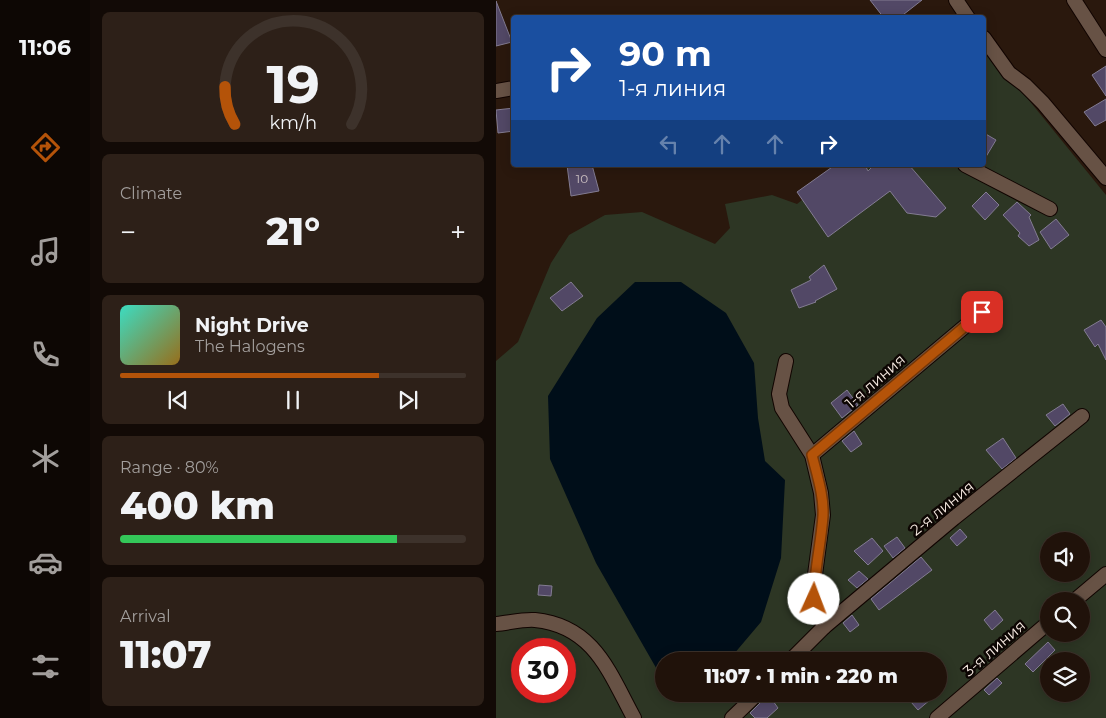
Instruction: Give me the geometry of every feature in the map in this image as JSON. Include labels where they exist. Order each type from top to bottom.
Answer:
[{"type":"street","points":[[956,0],[966,15]]},
{"type":"street","points":[[1074,0],[1106,50]]},
{"type":"street","points":[[986,44],[1009,73],[1044,103],[1106,178]]},
{"type":"street","points":[[496,90],[511,88]]},
{"type":"street","points":[[969,167],[1050,209]]},
{"type":"street","name":"1-я линия","points":[[812,455],[982,312]]},
{"type":"street","points":[[786,361],[779,394],[782,408],[812,455],[821,493],[823,516],[814,582],[814,599],[824,628]]},
{"type":"street","name":"2-я линия","points":[[799,652],[824,628],[954,518],[1082,416]]},
{"type":"street","points":[[1085,592],[1106,574]]},
{"type":"street","points":[[497,624],[534,620],[563,627],[585,640],[601,658],[634,718]]},
{"type":"street","name":"3-я линия","points":[[937,718],[1040,630]]},
{"type":"street","points":[[732,718],[749,702]]},
{"type":"green space","points":[[986,47],[1106,195],[1106,718],[496,718],[496,361],[518,342],[551,263],[569,235],[605,215],[642,212],[715,244],[730,228],[725,204],[772,195],[797,204],[843,167],[986,167]]},
{"type":"water","points":[[635,282],[681,282],[726,313],[754,363],[758,418],[765,461],[785,480],[781,558],[761,622],[736,652],[655,652],[655,666],[596,563],[550,459],[548,396],[597,318]]},
{"type":"building","points":[[870,0],[922,0],[903,15],[882,15]]},
{"type":"building","points":[[496,1],[511,42],[496,46]]},
{"type":"building","points":[[1106,66],[1106,96],[1092,75]]},
{"type":"building","points":[[1106,99],[1106,120],[1095,126],[1084,112]]},
{"type":"building","points":[[511,108],[511,131],[498,133],[496,110]]},
{"type":"building","points":[[986,134],[996,140],[986,157]]},
{"type":"building","points":[[567,167],[593,167],[599,191],[571,196]]},
{"type":"building","points":[[832,167],[866,167],[868,171],[872,167],[911,167],[946,208],[936,217],[907,213],[890,191],[828,237],[797,192]]},
{"type":"building","points":[[986,192],[999,205],[985,220],[972,206]]},
{"type":"building","points":[[1017,202],[1031,215],[1029,217],[1039,240],[1029,246],[1018,236],[1020,233],[1003,215]]},
{"type":"building","points":[[1056,219],[1069,235],[1051,249],[1040,232]]},
{"type":"building","points":[[824,265],[837,289],[816,302],[799,308],[791,290],[811,280],[809,277]]},
{"type":"building","points":[[571,282],[583,296],[562,311],[550,298]]},
{"type":"building","points":[[1101,320],[1106,327],[1106,360],[1098,344],[1095,347],[1084,330]]},
{"type":"building","points":[[847,390],[858,405],[842,418],[831,403]]},
{"type":"building","points":[[1063,404],[1070,414],[1055,426],[1046,415]]},
{"type":"building","points":[[854,431],[862,444],[851,452],[842,441]]},
{"type":"building","points":[[1003,438],[1016,458],[1002,469],[986,450]]},
{"type":"building","points":[[960,529],[967,537],[957,546],[950,538]]},
{"type":"building","points":[[897,537],[905,548],[893,558],[884,546]]},
{"type":"building","points":[[872,538],[883,551],[868,565],[854,551]]},
{"type":"building","points":[[921,557],[932,570],[879,610],[871,599]]},
{"type":"building","points":[[859,571],[868,579],[857,588],[848,580]]},
{"type":"building","points":[[539,585],[552,586],[551,596],[538,595]]},
{"type":"building","points":[[995,610],[1003,620],[992,630],[984,620]]},
{"type":"building","points":[[852,615],[859,625],[850,632],[843,623]]},
{"type":"building","points":[[1048,642],[1055,650],[1053,652],[1040,652],[1040,665],[1033,672],[1025,664]]},
{"type":"building","points":[[997,678],[1002,683],[989,695],[984,690]]},
{"type":"building","points":[[761,702],[774,702],[778,708],[767,718],[755,718],[750,713]]},
{"type":"building","points":[[911,702],[928,702],[918,710]]},
{"type":"route","points":[[814,599],[814,582],[823,516],[821,493],[812,455],[982,312]]}]
